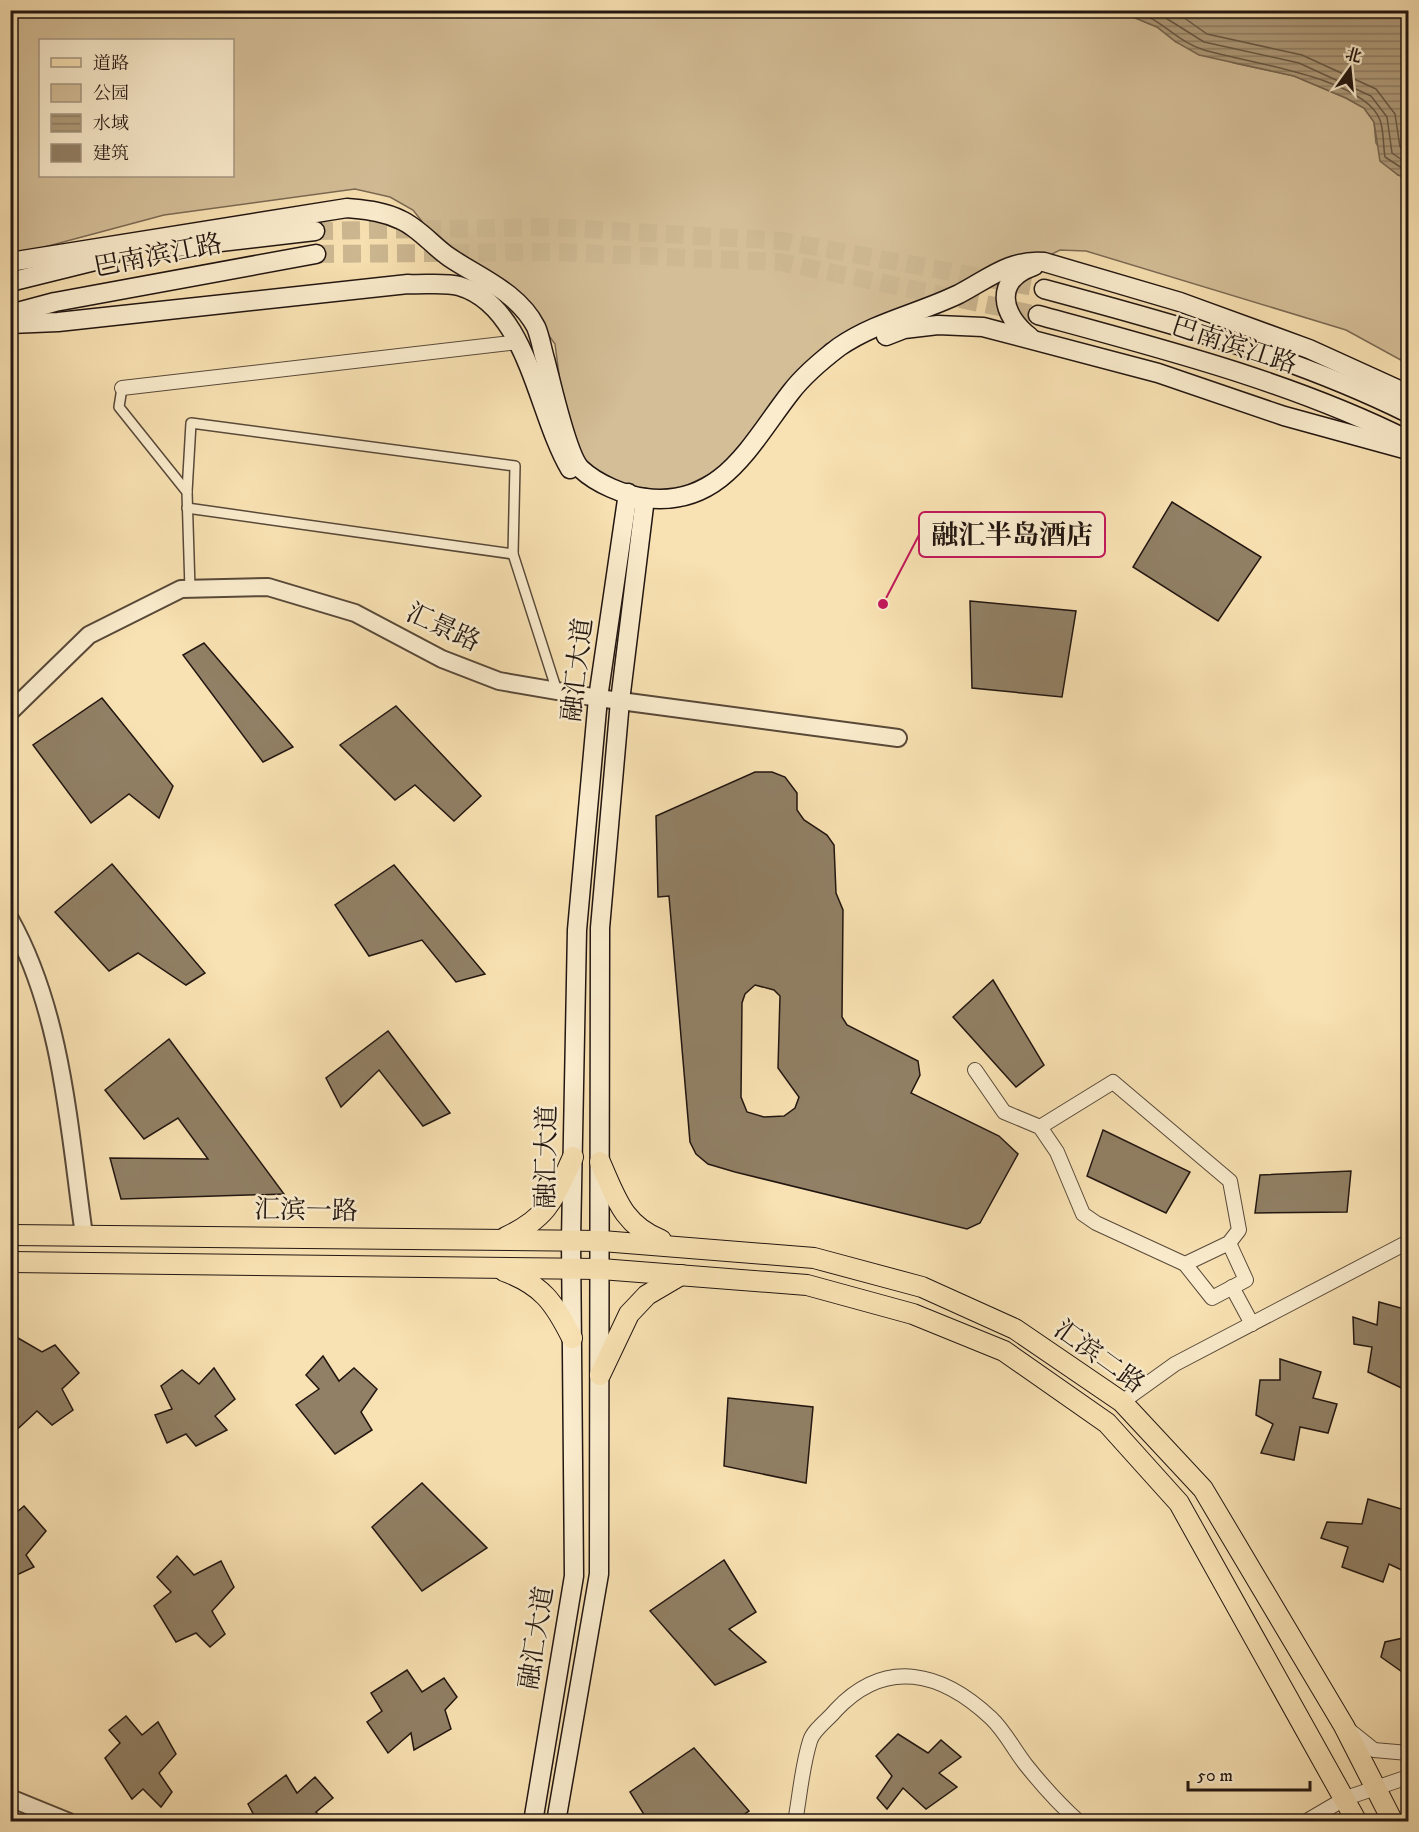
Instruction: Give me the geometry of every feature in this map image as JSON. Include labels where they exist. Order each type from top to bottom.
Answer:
[{"type":"main road","points":[[10,262],[347,208],[376,210],[404,221],[450,258],[491,282],[515,301],[536,327],[562,420],[580,468],[607,486],[636,500],[675,498],[697,492],[720,479],[743,459],[792,390],[818,363],[842,345],[867,331],[958,294],[1014,264],[1028,261],[1044,262],[1180,302],[1298,345],[1408,394]]},
{"type":"main road","name":"巴南滨江路","points":[[10,282],[122,254],[315,231]]},
{"type":"main road","name":"巴南滨江路","points":[[10,314],[56,302],[316,254]]},
{"type":"main road","points":[[1031,339],[1016,327],[1009,316],[1006,296],[1008,287],[1018,273],[1044,262]]},
{"type":"main road","points":[[10,324],[58,322],[408,284],[457,285],[480,294],[499,310],[519,342],[556,447],[575,478],[636,500],[676,506],[701,500],[727,485],[747,467],[798,398],[825,371],[872,341],[904,328],[938,325],[983,327],[1031,339],[1158,373],[1284,416],[1408,450]]},
{"type":"main road","name":"巴南滨江路","points":[[1044,288],[1174,324],[1300,368],[1408,413]]},
{"type":"main road","name":"巴南滨江路","points":[[1038,315],[1167,350],[1295,393],[1408,440]]},
{"type":"main road","name":"融汇大道","points":[[533,1821],[574,1576],[571,1240],[577,930],[598,698],[636,500]]},
{"type":"main road","name":"融汇大道","points":[[556,1821],[599,1574],[602,1241],[600,928],[636,500]]},
{"type":"main road","points":[[499,1240],[528,1227],[546,1211],[573,1157]]},
{"type":"main road","points":[[600,1162],[624,1215],[642,1232],[675,1245]]},
{"type":"main road","name":"汇滨一路","points":[[10,1235],[602,1241]]},
{"type":"main road","name":"汇滨二路","points":[[602,1241],[675,1245],[814,1258],[922,1287],[1015,1329],[1122,1402],[1203,1489],[1344,1726],[1393,1821]]},
{"type":"main road","points":[[10,1262],[601,1269]]},
{"type":"main road","points":[[496,1268],[525,1279],[543,1292],[559,1311],[572,1338]]},
{"type":"main road","name":"汇滨二路","points":[[601,1269],[807,1285],[913,1314],[1004,1351],[1107,1423],[1179,1503],[1358,1821]]},
{"type":"main road","points":[[600,1375],[629,1314],[647,1295],[681,1275]]},
{"type":"street","points":[[187,492],[119,407],[122,388],[519,342]]},
{"type":"street","points":[[190,589],[187,492],[191,423],[515,466],[513,554],[557,691]]},
{"type":"street","points":[[187,508],[513,554]]},
{"type":"street","name":"汇景路","points":[[10,712],[88,635],[181,589],[268,587],[355,613],[442,659],[499,681],[598,698],[898,738]]},
{"type":"street","points":[[10,919],[23,942],[56,1045],[84,1235]]},
{"type":"street","points":[[975,1070],[1004,1112],[1040,1126],[1058,1152],[1083,1214],[1096,1223],[1185,1264],[1212,1298],[1245,1280],[1229,1242]]},
{"type":"street","points":[[1040,1126],[1113,1082],[1230,1181],[1239,1230],[1229,1242],[1185,1264]]},
{"type":"street","points":[[1122,1402],[1175,1364],[1408,1242]]},
{"type":"street","points":[[1232,1287],[1252,1324]]},
{"type":"street","points":[[795,1821],[810,1738],[841,1705],[873,1681],[906,1675],[935,1682],[964,1695],[993,1720],[1026,1765],[1079,1821]]},
{"type":"street","points":[[1344,1726],[1374,1750],[1408,1753]]},
{"type":"street","points":[[1305,1821],[1346,1798],[1408,1778]]},
{"type":"street","points":[[10,1798],[69,1821]]},
{"type":"green space","points":[[11,11],[1091,11],[1133,17],[1157,27],[1176,42],[1234,63],[1294,76],[1364,108],[1374,122],[1376,143],[1398,175],[1408,178],[1408,364],[1346,330],[1086,251],[1060,250],[939,310],[878,320],[826,344],[782,389],[741,450],[712,473],[672,493],[648,493],[596,473],[578,456],[565,420],[555,344],[536,318],[440,244],[413,210],[390,197],[355,189],[164,215],[11,256]]},
{"type":"water","points":[[1091,11],[1408,11],[1408,178],[1398,175],[1380,161],[1374,122],[1364,108],[1346,98],[1294,76],[1199,55],[1176,42],[1157,27],[1133,17]]},
{"type":"building","points":[[1172,502],[1261,557],[1218,621],[1133,567]]},
{"type":"building","points":[[970,601],[1076,611],[1062,697],[972,688]]},
{"type":"building","points":[[204,643],[293,747],[263,762],[183,655]]},
{"type":"building","points":[[102,698],[173,786],[159,818],[129,794],[91,823],[33,745]]},
{"type":"building","points":[[396,706],[481,796],[454,821],[415,785],[395,800],[340,745]]},
{"type":"building","points":[[755,772],[772,772],[785,777],[797,793],[797,810],[804,820],[827,835],[834,845],[836,893],[843,910],[842,1017],[847,1025],[918,1061],[920,1075],[911,1093],[999,1136],[1018,1154],[980,1223],[967,1229],[735,1172],[708,1164],[696,1154],[690,1142],[669,896],[658,897],[656,816]],"holes":[[[755,985],[774,990],[780,996],[778,1068],[799,1097],[795,1108],[784,1116],[764,1117],[747,1112],[741,1097],[742,1003],[745,994]]]},
{"type":"building","points":[[112,864],[205,973],[186,985],[138,953],[109,971],[55,912]]},
{"type":"building","points":[[394,865],[485,974],[456,982],[422,940],[369,956],[335,905]]},
{"type":"building","points":[[993,980],[1044,1065],[1016,1087],[953,1017]]},
{"type":"building","points":[[388,1031],[450,1113],[423,1126],[379,1070],[341,1107],[326,1078]]},
{"type":"building","points":[[169,1039],[284,1194],[121,1199],[110,1158],[208,1159],[178,1118],[144,1139],[105,1090]]},
{"type":"building","points":[[1103,1130],[1190,1172],[1166,1213],[1087,1176]]},
{"type":"building","points":[[1351,1171],[1347,1212],[1255,1213],[1260,1175]]},
{"type":"building","points":[[1379,1302],[1408,1310],[1408,1391],[1368,1372],[1372,1347],[1354,1344],[1353,1317],[1377,1325]]},
{"type":"building","points":[[18,1338],[42,1352],[55,1345],[79,1373],[62,1389],[73,1410],[52,1425],[37,1411],[10,1436],[10,1344]]},
{"type":"building","points":[[323,1356],[339,1381],[354,1368],[377,1389],[361,1412],[372,1430],[335,1454],[296,1405],[319,1389],[306,1375]]},
{"type":"building","points":[[1280,1359],[1321,1372],[1313,1398],[1337,1404],[1328,1433],[1300,1427],[1294,1460],[1261,1453],[1273,1424],[1256,1415],[1260,1380],[1280,1380]]},
{"type":"building","points":[[214,1368],[235,1399],[215,1416],[227,1430],[196,1446],[186,1434],[167,1443],[155,1415],[172,1409],[161,1386],[182,1370],[199,1384]]},
{"type":"building","points":[[728,1398],[813,1407],[806,1483],[724,1466]]},
{"type":"building","points":[[422,1483],[487,1548],[422,1591],[372,1527]]},
{"type":"building","points":[[1368,1499],[1408,1511],[1408,1573],[1389,1564],[1383,1582],[1342,1567],[1348,1547],[1321,1538],[1327,1522],[1362,1524]]},
{"type":"building","points":[[24,1506],[46,1531],[26,1555],[34,1567],[10,1578],[10,1518]]},
{"type":"building","points":[[177,1556],[194,1575],[221,1561],[234,1587],[212,1611],[225,1634],[210,1647],[196,1633],[176,1642],[154,1606],[171,1592],[157,1577]]},
{"type":"building","points":[[724,1560],[756,1612],[729,1629],[766,1662],[715,1685],[650,1611]]},
{"type":"building","points":[[1408,1637],[1408,1676],[1381,1657],[1385,1642]]},
{"type":"building","points":[[407,1670],[422,1692],[444,1678],[457,1697],[445,1710],[451,1729],[414,1750],[411,1733],[388,1753],[367,1722],[382,1711],[371,1693]]},
{"type":"building","points":[[126,1716],[142,1735],[158,1722],[176,1754],[159,1773],[172,1792],[161,1807],[143,1789],[132,1799],[105,1758],[120,1743],[109,1730]]},
{"type":"building","points":[[898,1734],[928,1753],[941,1740],[961,1757],[939,1773],[957,1787],[926,1809],[903,1788],[887,1809],[877,1798],[892,1776],[876,1756]]},
{"type":"building","points":[[694,1748],[749,1811],[734,1821],[648,1821],[630,1792]]},
{"type":"building","points":[[286,1775],[297,1793],[315,1777],[333,1798],[316,1812],[324,1821],[257,1821],[248,1804]]},
{"type":"tunnel","points":[[315,231],[550,227],[783,241],[1044,289]]},
{"type":"tunnel","points":[[316,254],[556,252],[780,262],[1038,315]]},
{"type":"place","name":"融汇半岛酒店","points":[[883,604]]}]
